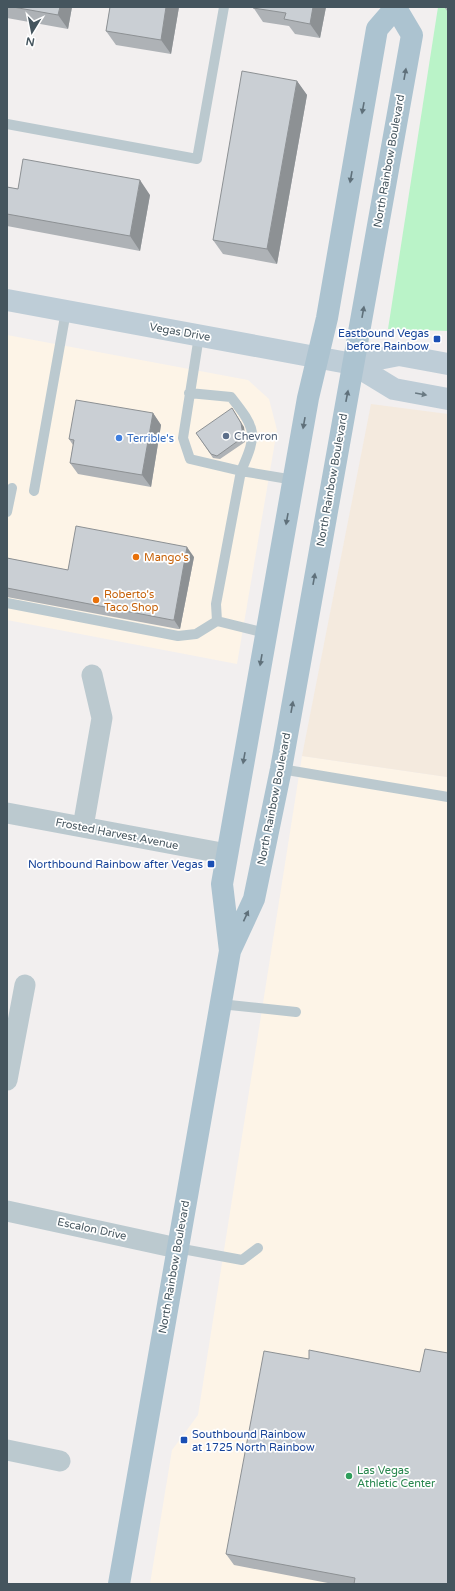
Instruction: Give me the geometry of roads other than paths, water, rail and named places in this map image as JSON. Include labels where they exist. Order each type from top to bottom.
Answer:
[{"type":"main road","name":"North Rainbow Boulevard","points":[[119,1584],[230,951],[254,899],[281,769],[412,35],[396,7],[377,29],[328,311],[308,398],[227,854],[222,884],[230,951]]},
{"type":"main road","name":"Vegas Drive","points":[[7,300],[353,364],[399,355],[448,364]]},
{"type":"main road","name":"Vegas Drive","points":[[353,364],[394,389],[448,399]]},
{"type":"street","points":[[83,827],[102,718],[92,676]]},
{"type":"street","name":"Frosted Harvest Avenue","points":[[7,813],[227,854]]},
{"type":"street","points":[[7,1080],[25,985]]},
{"type":"street","name":"Escalon Drive","points":[[7,1211],[178,1248]]},
{"type":"street","points":[[7,1450],[60,1461]]},
{"type":"lane","points":[[7,124],[197,159],[224,7]]},
{"type":"lane","points":[[34,491],[66,311]]},
{"type":"lane","points":[[199,336],[183,438],[190,459],[241,471],[294,480]]},
{"type":"lane","points":[[189,394],[231,397],[246,417],[253,430],[250,450],[241,471],[216,604],[217,621]]},
{"type":"lane","points":[[7,512],[12,488]]},
{"type":"lane","points":[[7,603],[178,636],[196,634],[217,621],[266,633]]},
{"type":"lane","points":[[281,769],[448,798]]},
{"type":"lane","points":[[220,1004],[296,1012]]},
{"type":"lane","points":[[178,1248],[242,1260],[258,1248]]},
{"type":"place","name":"Eastbound Vegas before Rainbow","points":[[437,339]]},
{"type":"place","name":"Chevron","points":[[226,436]]},
{"type":"place","name":"Terrible's","points":[[119,438]]},
{"type":"place","name":"Mango's","points":[[136,557]]},
{"type":"place","name":"Roberto's Taco Shop","points":[[96,600]]},
{"type":"place","name":"Northbound Rainbow after Vegas","points":[[211,864]]},
{"type":"place","name":"Southbound Rainbow at 1725 North Rainbow","points":[[184,1440]]},
{"type":"place","name":"Las Vegas Athletic Center","points":[[349,1476]]}]
